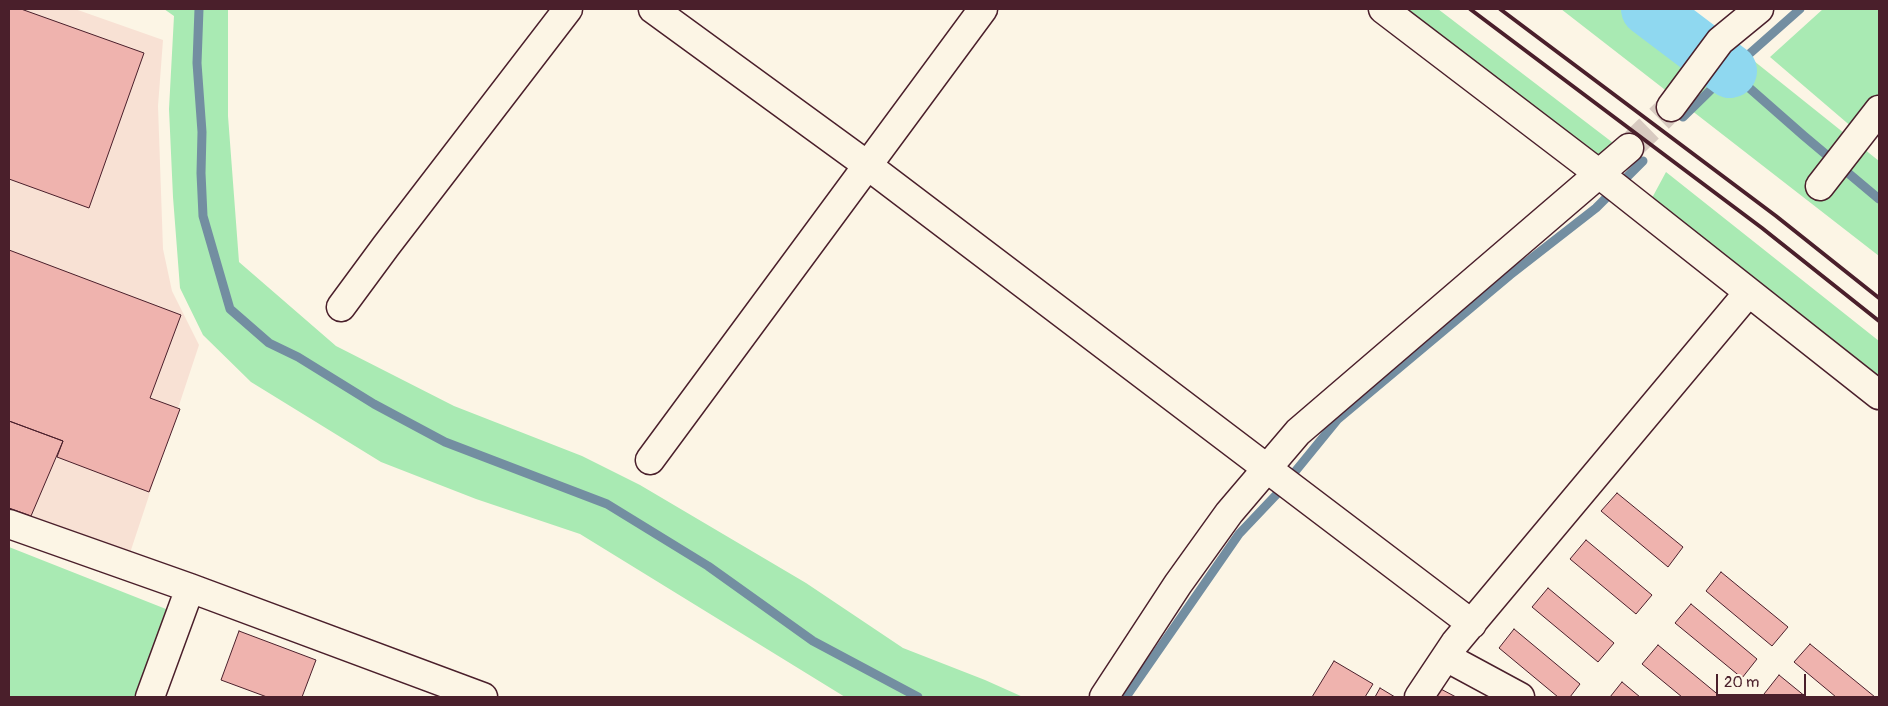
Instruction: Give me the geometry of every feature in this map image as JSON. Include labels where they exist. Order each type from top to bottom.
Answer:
[{"type":"street","points":[[341,307],[568,9]]},
{"type":"street","points":[[653,9],[867,165],[1472,624]]},
{"type":"street","points":[[650,460],[983,9]]},
{"type":"street","points":[[1383,9],[1598,173],[1879,395]]},
{"type":"street","points":[[1671,107],[1720,41],[1759,9]]},
{"type":"street","points":[[1820,186],[1879,110]]},
{"type":"street","points":[[1104,697],[1178,584],[1229,513],[1265,468],[1298,432],[1629,148]]},
{"type":"street","points":[[1419,697],[1446,657],[1472,624],[1748,292]]},
{"type":"street","points":[[9,524],[190,588],[483,697]]},
{"type":"street","points":[[150,697],[190,588]]},
{"type":"street","points":[[1446,657],[1520,697]]},
{"type":"shaded area","points":[[9,9],[75,9],[163,40],[158,106],[163,249],[172,291],[199,345],[128,559],[9,516]]},
{"type":"green space","points":[[164,9],[228,9],[228,116],[239,262],[336,346],[454,406],[582,456],[640,485],[806,583],[903,648],[1023,697],[845,697],[580,534],[476,499],[381,462],[251,382],[203,335],[180,288],[169,109],[174,16]]},
{"type":"green space","points":[[1382,9],[1438,9],[1625,152],[1598,173]]},
{"type":"green space","points":[[1561,9],[1689,9],[1879,161],[1879,256]]},
{"type":"green space","points":[[1823,9],[1879,9],[1879,111],[1860,134],[1770,57]]},
{"type":"green space","points":[[1666,172],[1879,341],[1879,394],[1645,211]]},
{"type":"green space","points":[[9,547],[171,611],[144,697],[9,697]]},
{"type":"building","points":[[9,9],[21,9],[144,53],[89,208],[9,179]]},
{"type":"building","points":[[9,250],[181,315],[150,398],[180,409],[149,492],[57,457],[63,441],[9,421]]},
{"type":"building","points":[[9,421],[63,441],[31,516],[9,508]]},
{"type":"building","points":[[1617,493],[1683,547],[1668,567],[1601,511]]},
{"type":"building","points":[[1586,540],[1652,595],[1636,614],[1570,559]]},
{"type":"building","points":[[1721,572],[1788,627],[1772,646],[1706,591]]},
{"type":"building","points":[[1548,588],[1614,643],[1598,662],[1532,607]]},
{"type":"building","points":[[1691,604],[1757,659],[1742,678],[1675,623]]},
{"type":"building","points":[[1514,629],[1580,684],[1570,697],[1558,697],[1499,648]]},
{"type":"building","points":[[239,631],[316,660],[302,697],[267,697],[221,680]]},
{"type":"building","points":[[1810,644],[1875,697],[1836,697],[1794,662]]},
{"type":"building","points":[[1658,645],[1721,697],[1682,697],[1642,664]]},
{"type":"building","points":[[1334,661],[1373,684],[1365,697],[1312,697]]},
{"type":"building","points":[[1779,675],[1806,697],[1767,697],[1764,694]]},
{"type":"building","points":[[1622,682],[1640,697],[1610,697]]},
{"type":"building","points":[[1437,687],[1456,697],[1431,697]]},
{"type":"building","points":[[1380,688],[1395,697],[1375,697]]},
{"type":"waterway","points":[[199,9],[197,63],[202,132],[203,216],[230,309],[269,343],[298,357],[374,404],[445,442],[607,504],[708,566],[813,641],[918,697]]},
{"type":"waterway","points":[[1648,9],[1730,71]]},
{"type":"waterway","points":[[1683,117],[1730,71],[1800,9]]},
{"type":"waterway","points":[[1730,71],[1879,199]]},
{"type":"waterway","points":[[1126,697],[1239,534],[1276,495],[1338,419],[1510,275],[1596,208],[1643,161]]},
{"type":"tunnel","points":[[1629,148],[1671,107]]},
{"type":"railway","points":[[1470,9],[1762,228],[1879,321]]},
{"type":"railway","points":[[1500,9],[1776,216],[1879,298]]}]
